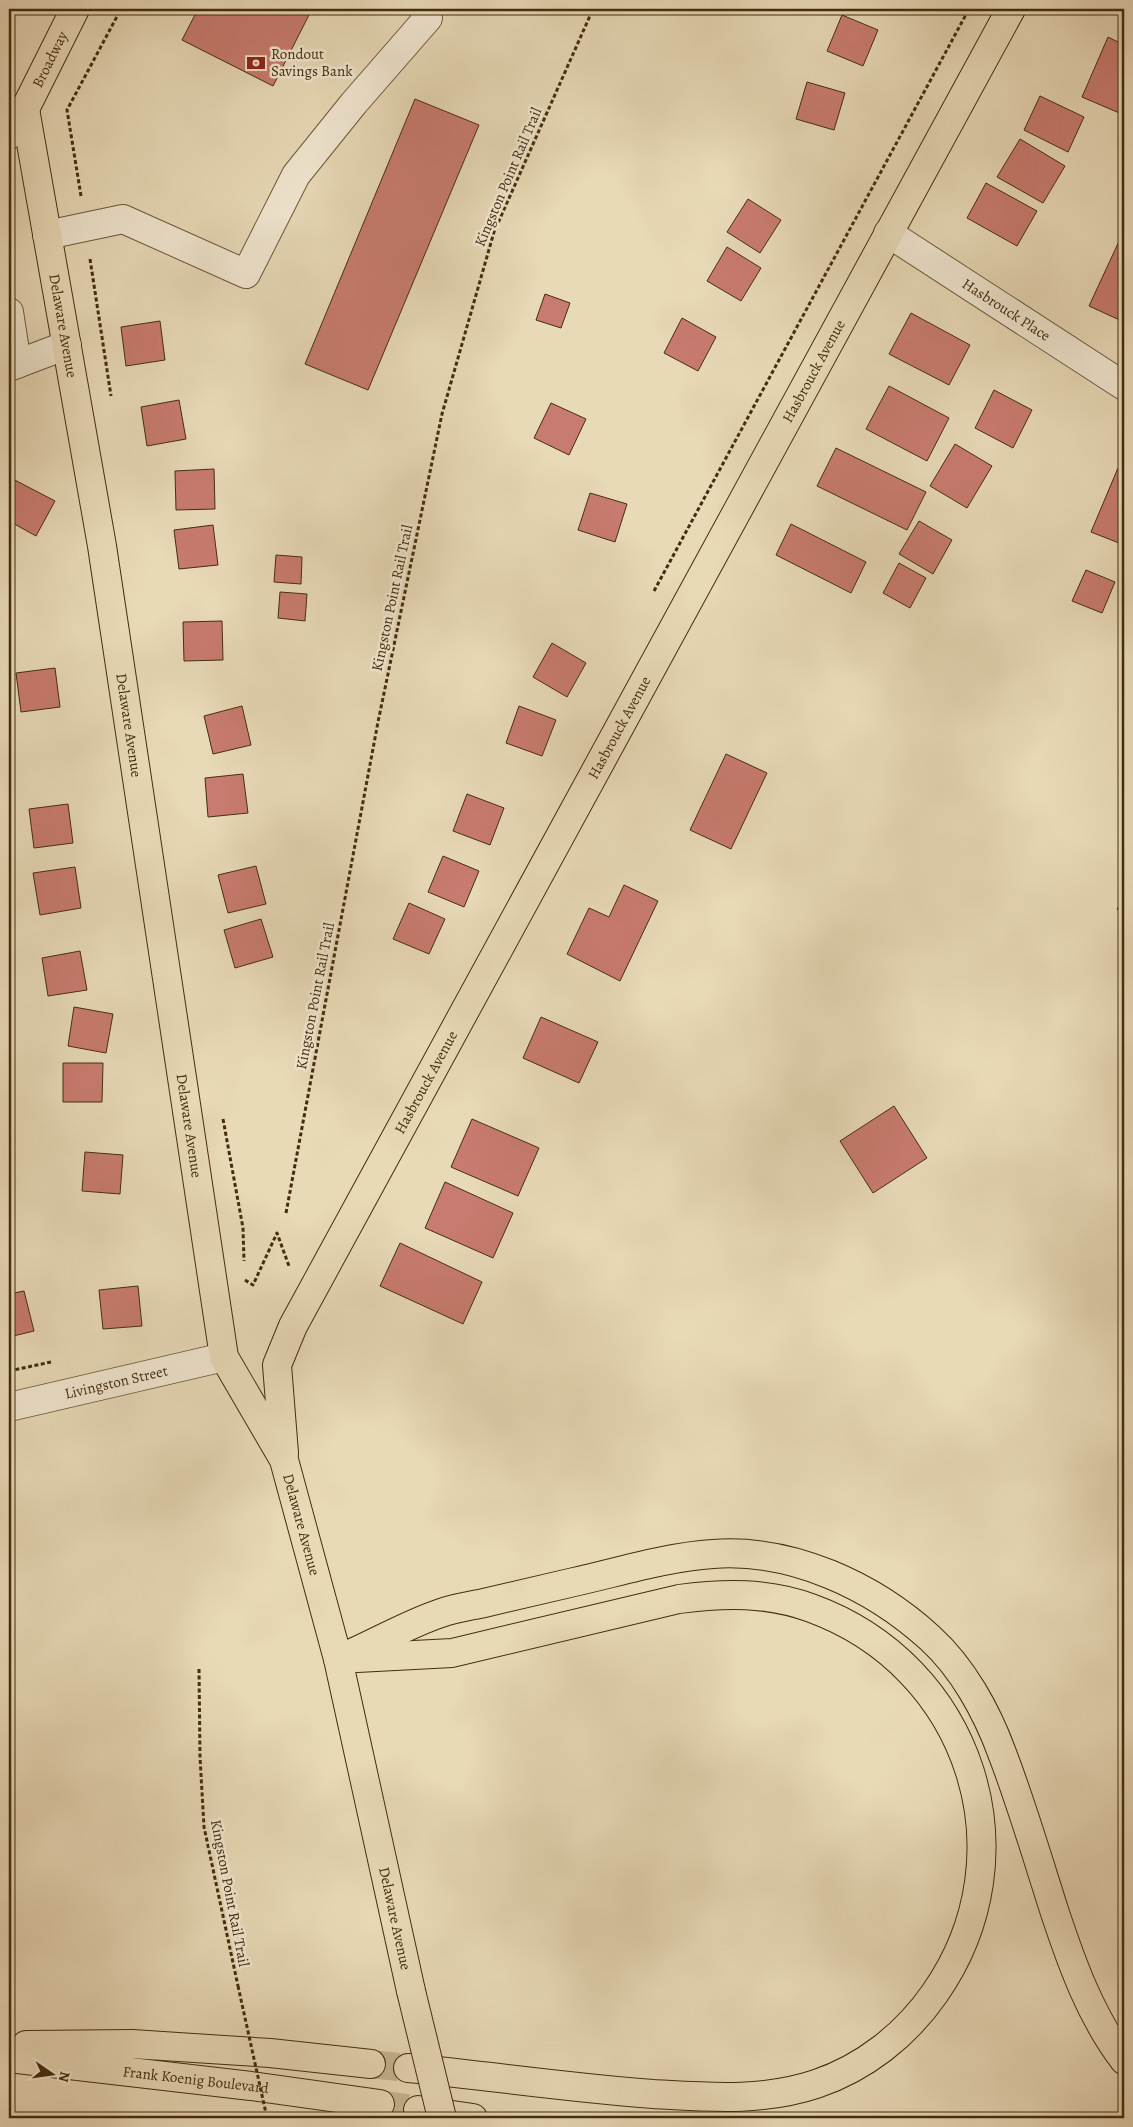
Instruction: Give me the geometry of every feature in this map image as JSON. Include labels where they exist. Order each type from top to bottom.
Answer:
[{"type":"main road","name":"Broadway","points":[[9,135],[25,109],[76,9]]},
{"type":"main road","name":"Hasbrouck Avenue","points":[[284,1460],[277,1365],[293,1326],[1011,9]]},
{"type":"main road","name":"Delaware Avenue","points":[[25,109],[102,546],[224,1357],[284,1460],[338,1659],[411,1991],[430,2114]]},
{"type":"main road","points":[[338,1659],[442,1612],[672,1560],[712,1554],[750,1554],[786,1561],[824,1572],[856,1587],[894,1609],[932,1640],[960,1673],[984,1711],[1002,1752],[1072,1962],[1089,2002],[1124,2060]]},
{"type":"main road","points":[[338,1659],[452,1653],[678,1599],[747,1594],[778,1599],[809,1607],[839,1619],[873,1640],[906,1666],[930,1695],[952,1727],[967,1763],[978,1803],[983,1851],[979,1892],[967,1932],[949,1972],[924,2009],[891,2043],[853,2068],[816,2084],[777,2094],[741,2098],[622,2091],[408,2068]]},
{"type":"main road","points":[[9,2045],[132,2044],[270,2053],[371,2064]]},
{"type":"main road","name":"Frank Koenig Boulevard","points":[[9,2058],[251,2086],[380,2104]]},
{"type":"main road","points":[[430,2114],[473,2118]]},
{"type":"street","points":[[47,235],[123,219],[246,274],[296,175],[354,103],[432,12]]},
{"type":"street","name":"Hasbrouck Place","points":[[888,233],[1124,386]]},
{"type":"street","points":[[9,312],[13,365],[67,345]]},
{"type":"street","name":"Livingston Street","points":[[9,1407],[224,1357]]},
{"type":"path","points":[[112,404],[67,110],[121,9]]},
{"type":"path","name":"Kingston Point Rail Trail","points":[[286,1213],[378,722],[442,414],[494,232],[593,9]]},
{"type":"path","points":[[652,595],[968,9]]},
{"type":"path","points":[[222,1111],[243,1228],[244,1262]]},
{"type":"path","points":[[245,1271],[245,1280],[253,1285],[277,1233],[291,1270],[296,1261]]},
{"type":"path","points":[[9,1371],[56,1361]]},
{"type":"path","name":"Kingston Point Rail Trail","points":[[199,1669],[200,1757],[204,1827],[267,2118]]},
{"type":"building","name":"Rondout Savings Bank","points":[[198,9],[312,9],[273,86],[182,40]]},
{"type":"building","points":[[842,15],[878,30],[863,66],[827,51]]},
{"type":"building","points":[[1108,37],[1124,45],[1124,115],[1082,97]]},
{"type":"building","points":[[807,82],[845,93],[834,130],[796,119]]},
{"type":"building","points":[[1040,96],[1084,117],[1068,152],[1024,130]]},
{"type":"building","points":[[415,99],[479,125],[368,390],[305,364]]},
{"type":"building","points":[[1020,139],[1065,166],[1043,203],[997,177]]},
{"type":"building","points":[[986,183],[1037,211],[1017,246],[967,218]]},
{"type":"building","points":[[748,199],[781,220],[760,253],[727,232]]},
{"type":"building","points":[[1121,237],[1124,239],[1124,322],[1089,306]]},
{"type":"building","points":[[727,247],[761,268],[741,301],[707,281]]},
{"type":"building","points":[[545,294],[570,303],[561,328],[536,320]]},
{"type":"building","points":[[911,313],[970,345],[949,385],[889,354]]},
{"type":"building","points":[[682,318],[716,337],[698,371],[664,353]]},
{"type":"building","points":[[160,321],[165,360],[126,366],[121,327]]},
{"type":"building","points":[[889,386],[949,418],[927,461],[866,429]]},
{"type":"building","points":[[994,390],[1032,410],[1013,448],[975,428]]},
{"type":"building","points":[[179,400],[186,439],[147,446],[141,407]]},
{"type":"building","points":[[551,403],[586,419],[569,455],[534,438]]},
{"type":"building","points":[[955,444],[992,466],[967,508],[930,486]]},
{"type":"building","points":[[836,448],[926,492],[907,530],[817,486]]},
{"type":"building","points":[[1118,468],[1124,471],[1124,545],[1091,532]]},
{"type":"building","points":[[214,469],[215,509],[176,510],[175,471]]},
{"type":"building","points":[[9,477],[55,501],[36,536],[9,521]]},
{"type":"building","points":[[590,493],[627,504],[615,542],[578,530]]},
{"type":"building","points":[[919,521],[952,540],[933,574],[899,554]]},
{"type":"building","points":[[791,524],[866,562],[851,593],[776,555]]},
{"type":"building","points":[[213,525],[218,565],[179,569],[174,530]]},
{"type":"building","points":[[276,555],[302,557],[301,584],[274,582]]},
{"type":"building","points":[[899,563],[926,578],[910,608],[883,593]]},
{"type":"building","points":[[1086,570],[1115,582],[1102,613],[1072,601]]},
{"type":"building","points":[[280,592],[307,594],[305,621],[278,618]]},
{"type":"building","points":[[222,621],[223,660],[184,661],[183,622]]},
{"type":"building","points":[[552,643],[586,663],[567,697],[533,677]]},
{"type":"building","points":[[55,668],[60,707],[21,712],[16,673]]},
{"type":"building","points":[[242,706],[251,745],[213,754],[204,716]]},
{"type":"building","points":[[519,706],[556,720],[542,756],[506,743]]},
{"type":"building","points":[[726,754],[767,773],[731,849],[690,830]]},
{"type":"building","points":[[243,774],[248,813],[208,817],[205,778]]},
{"type":"building","points":[[467,794],[504,808],[490,845],[453,831]]},
{"type":"building","points":[[68,804],[73,843],[34,848],[29,809]]},
{"type":"building","points":[[443,856],[479,871],[464,907],[428,892]]},
{"type":"building","points":[[256,866],[266,904],[228,913],[218,875]]},
{"type":"building","points":[[75,867],[81,908],[40,915],[33,873]]},
{"type":"building","points":[[624,885],[658,901],[620,981],[567,954],[589,908],[609,917]]},
{"type":"building","points":[[1124,900],[1124,915],[1117,909]]},
{"type":"building","points":[[409,903],[445,919],[429,954],[393,939]]},
{"type":"building","points":[[261,919],[273,957],[235,968],[224,930]]},
{"type":"building","points":[[80,951],[87,990],[48,996],[42,958]]},
{"type":"building","points":[[74,1007],[113,1014],[106,1053],[68,1046]]},
{"type":"building","points":[[541,1017],[598,1042],[579,1083],[523,1058]]},
{"type":"building","points":[[63,1063],[103,1063],[102,1102],[63,1102]]},
{"type":"building","points":[[894,1106],[927,1158],[873,1193],[840,1141]]},
{"type":"building","points":[[472,1119],[539,1148],[518,1196],[451,1167]]},
{"type":"building","points":[[85,1152],[123,1155],[120,1194],[82,1191]]},
{"type":"building","points":[[445,1182],[513,1213],[493,1258],[425,1228]]},
{"type":"building","points":[[400,1243],[482,1282],[463,1324],[380,1286]]},
{"type":"building","points":[[138,1286],[142,1326],[103,1329],[99,1290]]},
{"type":"building","points":[[24,1291],[34,1331],[9,1337],[9,1294]]},
{"type":"tunnel","points":[[371,2064],[408,2068]]},
{"type":"tunnel","points":[[380,2104],[418,2110]]},
{"type":"place","name":"Rondout Savings Bank","points":[[256,63]]}]
